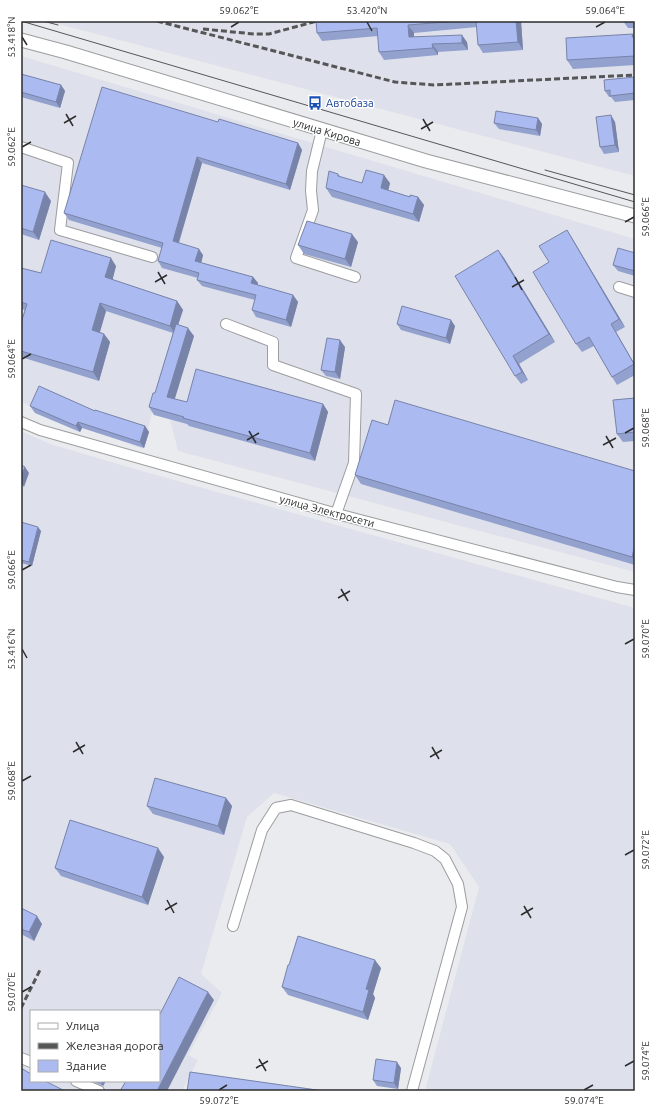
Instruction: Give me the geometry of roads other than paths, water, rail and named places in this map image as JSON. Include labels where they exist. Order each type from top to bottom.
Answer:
[{"type":"main road","name":"улица Кирова","points":[[21,40],[66,52],[426,161],[635,216]]},
{"type":"street","points":[[322,130],[312,170],[311,192],[313,210],[296,258],[355,277]]},
{"type":"street","points":[[21,147],[68,163],[60,230],[152,257]]},
{"type":"street","points":[[619,287],[635,292]]},
{"type":"street","points":[[226,324],[273,342],[273,365],[356,394],[354,463],[336,514]]},
{"type":"street","name":"улица Электросети","points":[[21,422],[40,430],[336,514],[617,587],[635,590]]},
{"type":"street","points":[[233,926],[262,830],[276,808],[291,805],[316,812],[414,843],[435,851],[445,859],[458,884],[462,907],[412,1091]]},
{"type":"street","points":[[78,1082],[99,1091]]},
{"type":"tram line","points":[[21,21],[635,202]]},
{"type":"tram line","points":[[43,21],[58,25]]},
{"type":"tram line","points":[[545,170],[635,195]]},
{"type":"railway","points":[[157,21],[395,82],[434,85],[635,75]]},
{"type":"railway","points":[[203,29],[269,34],[317,21]]},
{"type":"railway","points":[[21,1008],[40,970]]},
{"type":"place","name":"Автобаза","points":[[315,103]]}]
